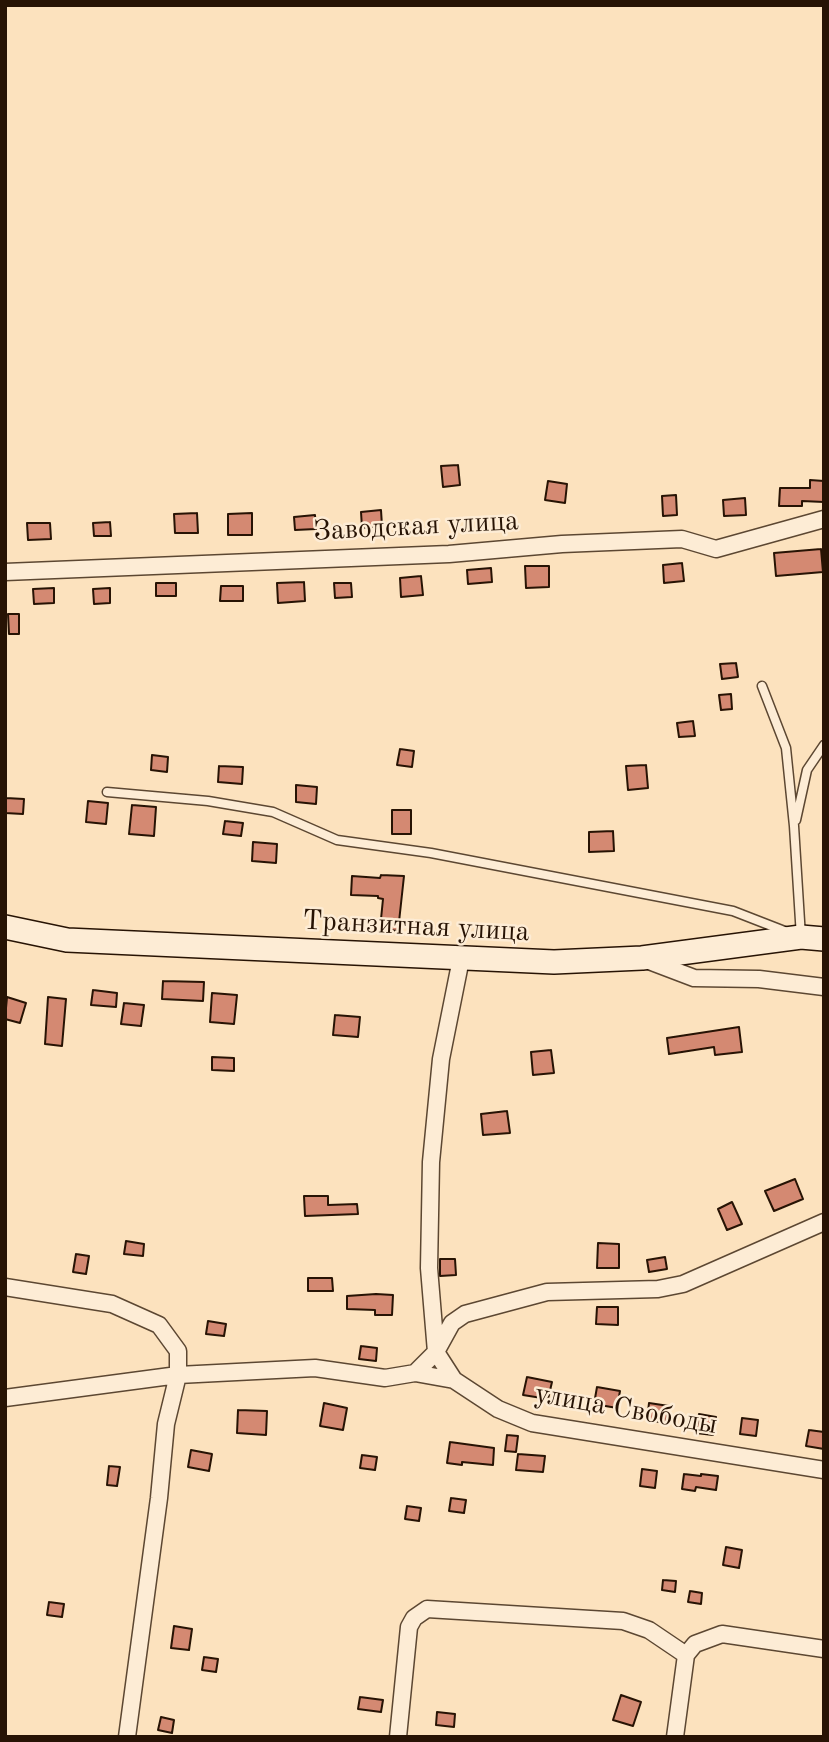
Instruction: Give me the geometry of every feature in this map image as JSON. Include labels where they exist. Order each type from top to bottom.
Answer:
[{"type":"main road","name":"Транзитная улица","points":[[5,927],[67,940],[554,962],[642,958],[812,938]]},
{"type":"street","name":"Заводская улица","points":[[5,572],[449,554],[562,544],[682,540],[716,549],[824,519]]},
{"type":"street","points":[[642,958],[694,978],[759,979],[824,987]]},
{"type":"street","points":[[454,1380],[436,1352],[429,1268],[430,1162],[441,1059],[461,959]]},
{"type":"street","points":[[415,1373],[436,1352],[452,1323],[465,1314],[547,1292],[658,1289],[683,1284],[824,1222]]},
{"type":"street","points":[[5,1287],[112,1304],[159,1325],[178,1351],[177,1375],[166,1424],[159,1498],[127,1737]]},
{"type":"street","name":"улица Свободы","points":[[5,1398],[177,1375],[315,1368],[385,1378],[415,1373],[454,1380],[498,1409],[533,1423],[824,1470]]},
{"type":"street","points":[[398,1737],[409,1627],[414,1618],[427,1609],[623,1621],[649,1630],[687,1655]]},
{"type":"street","points":[[675,1737],[687,1655],[695,1644],[722,1634],[824,1649]]},
{"type":"lane","points":[[107,792],[208,801],[273,812],[337,840],[431,853],[733,911],[812,938],[794,826],[786,748],[762,686]]},
{"type":"lane","points":[[794,826],[807,770],[817,752],[824,746]]},
{"type":"building","points":[[458,465],[460,485],[443,487],[441,466]]},
{"type":"building","points":[[810,480],[824,481],[824,502],[802,501],[802,506],[779,506],[780,488],[810,488]]},
{"type":"building","points":[[548,481],[567,484],[565,503],[545,500]]},
{"type":"building","points":[[676,495],[677,515],[663,516],[662,496]]},
{"type":"building","points":[[745,498],[746,515],[724,516],[723,500]]},
{"type":"building","points":[[381,510],[382,526],[362,528],[361,512]]},
{"type":"building","points":[[197,513],[198,533],[175,533],[174,514]]},
{"type":"building","points":[[252,513],[252,535],[228,535],[228,514]]},
{"type":"building","points":[[315,515],[316,529],[295,530],[294,517]]},
{"type":"building","points":[[110,522],[111,536],[94,536],[93,523]]},
{"type":"building","points":[[27,523],[50,523],[51,539],[28,540]]},
{"type":"building","points":[[821,549],[823,572],[776,576],[774,553]]},
{"type":"building","points":[[682,563],[684,581],[664,583],[663,565]]},
{"type":"building","points":[[525,566],[549,566],[549,587],[526,588]]},
{"type":"building","points":[[491,568],[492,582],[468,584],[467,570]]},
{"type":"building","points":[[421,576],[423,595],[401,597],[400,578]]},
{"type":"building","points":[[304,582],[305,601],[278,603],[277,583]]},
{"type":"building","points":[[156,583],[176,583],[176,596],[156,596]]},
{"type":"building","points":[[334,583],[351,583],[352,597],[335,598]]},
{"type":"building","points":[[221,586],[243,586],[243,601],[220,601]]},
{"type":"building","points":[[54,588],[54,603],[34,604],[33,589]]},
{"type":"building","points":[[110,588],[110,603],[94,604],[93,589]]},
{"type":"building","points":[[8,614],[19,614],[19,634],[9,634]]},
{"type":"building","points":[[736,663],[738,677],[722,679],[720,664]]},
{"type":"building","points":[[731,694],[732,709],[721,710],[719,695]]},
{"type":"building","points":[[693,721],[695,736],[679,737],[677,723]]},
{"type":"building","points":[[400,749],[414,751],[412,767],[397,765]]},
{"type":"building","points":[[152,755],[168,757],[167,772],[151,770]]},
{"type":"building","points":[[646,765],[648,788],[628,790],[626,766]]},
{"type":"building","points":[[219,766],[243,767],[242,784],[218,782]]},
{"type":"building","points":[[296,785],[317,787],[316,804],[296,802]]},
{"type":"building","points":[[6,798],[24,799],[23,814],[5,813]]},
{"type":"building","points":[[88,801],[108,803],[106,824],[86,822]]},
{"type":"building","points":[[132,805],[156,807],[154,836],[129,834]]},
{"type":"building","points":[[392,810],[411,810],[411,834],[392,834]]},
{"type":"building","points":[[225,821],[243,823],[241,836],[223,834]]},
{"type":"building","points":[[613,831],[614,851],[589,852],[589,832]]},
{"type":"building","points":[[253,842],[277,844],[276,863],[252,861]]},
{"type":"building","points":[[381,875],[404,876],[398,931],[380,929],[383,899],[378,896],[351,895],[352,876],[380,878]]},
{"type":"building","points":[[163,981],[204,982],[203,1001],[162,999]]},
{"type":"building","points":[[93,990],[117,993],[116,1007],[91,1005]]},
{"type":"building","points":[[212,993],[237,995],[234,1024],[210,1022]]},
{"type":"building","points":[[7,997],[26,1003],[20,1023],[5,1019]]},
{"type":"building","points":[[48,997],[66,999],[62,1046],[45,1044]]},
{"type":"building","points":[[124,1003],[144,1005],[141,1026],[121,1024]]},
{"type":"building","points":[[335,1015],[360,1017],[358,1037],[333,1035]]},
{"type":"building","points":[[739,1027],[742,1052],[715,1055],[714,1047],[669,1054],[667,1038]]},
{"type":"building","points":[[551,1050],[554,1073],[533,1075],[531,1052]]},
{"type":"building","points":[[212,1057],[234,1058],[234,1071],[212,1070]]},
{"type":"building","points":[[507,1111],[510,1133],[483,1135],[481,1114]]},
{"type":"building","points":[[795,1179],[803,1199],[774,1211],[765,1191]]},
{"type":"building","points":[[304,1196],[328,1196],[328,1205],[357,1204],[358,1214],[305,1216]]},
{"type":"building","points":[[732,1202],[742,1224],[727,1230],[718,1209]]},
{"type":"building","points":[[126,1241],[144,1244],[143,1256],[124,1254]]},
{"type":"building","points":[[598,1243],[619,1244],[619,1268],[597,1268]]},
{"type":"building","points":[[76,1254],[89,1256],[86,1274],[73,1272]]},
{"type":"building","points":[[665,1257],[667,1269],[649,1272],[647,1260]]},
{"type":"building","points":[[440,1259],[455,1259],[456,1275],[440,1276]]},
{"type":"building","points":[[308,1278],[332,1278],[333,1291],[308,1291]]},
{"type":"building","points":[[393,1295],[392,1315],[375,1315],[375,1310],[347,1309],[347,1296]]},
{"type":"building","points":[[597,1307],[618,1307],[618,1325],[596,1324]]},
{"type":"building","points":[[208,1321],[226,1324],[224,1336],[206,1334]]},
{"type":"building","points":[[361,1346],[377,1348],[376,1361],[359,1359]]},
{"type":"building","points":[[527,1377],[552,1382],[548,1399],[523,1395]]},
{"type":"building","points":[[597,1387],[620,1391],[617,1408],[594,1404]]},
{"type":"building","points":[[324,1403],[347,1408],[343,1430],[320,1426]]},
{"type":"building","points":[[649,1403],[669,1406],[666,1423],[647,1420]]},
{"type":"building","points":[[238,1410],[267,1411],[266,1435],[237,1433]]},
{"type":"building","points":[[699,1414],[716,1417],[713,1435],[696,1433]]},
{"type":"building","points":[[742,1418],[758,1420],[756,1436],[740,1434]]},
{"type":"building","points":[[809,1430],[824,1432],[824,1449],[806,1446]]},
{"type":"building","points":[[507,1435],[518,1436],[516,1452],[505,1451]]},
{"type":"building","points":[[450,1442],[494,1448],[493,1465],[447,1463]]},
{"type":"building","points":[[191,1450],[212,1454],[209,1471],[188,1467]]},
{"type":"building","points":[[518,1454],[545,1456],[543,1472],[516,1470]]},
{"type":"building","points":[[362,1455],[377,1457],[375,1470],[360,1468]]},
{"type":"building","points":[[109,1466],[120,1467],[117,1486],[107,1485]]},
{"type":"building","points":[[642,1469],[657,1471],[655,1488],[640,1486]]},
{"type":"building","points":[[684,1474],[718,1476],[716,1490],[696,1487],[695,1491],[682,1489]]},
{"type":"building","points":[[451,1498],[466,1500],[464,1513],[449,1511]]},
{"type":"building","points":[[407,1506],[421,1508],[419,1521],[405,1519]]},
{"type":"building","points":[[726,1547],[742,1550],[739,1568],[723,1565]]},
{"type":"building","points":[[663,1580],[676,1581],[675,1592],[662,1590]]},
{"type":"building","points":[[690,1591],[702,1593],[701,1604],[688,1602]]},
{"type":"building","points":[[49,1602],[64,1604],[62,1617],[47,1615]]},
{"type":"building","points":[[174,1626],[192,1629],[189,1650],[171,1648]]},
{"type":"building","points":[[204,1657],[218,1659],[216,1672],[202,1670]]},
{"type":"building","points":[[621,1695],[641,1702],[633,1726],[613,1720]]},
{"type":"building","points":[[360,1697],[383,1700],[381,1712],[358,1709]]},
{"type":"building","points":[[437,1712],[455,1714],[454,1727],[436,1725]]},
{"type":"building","points":[[161,1717],[174,1720],[172,1733],[158,1730]]}]
